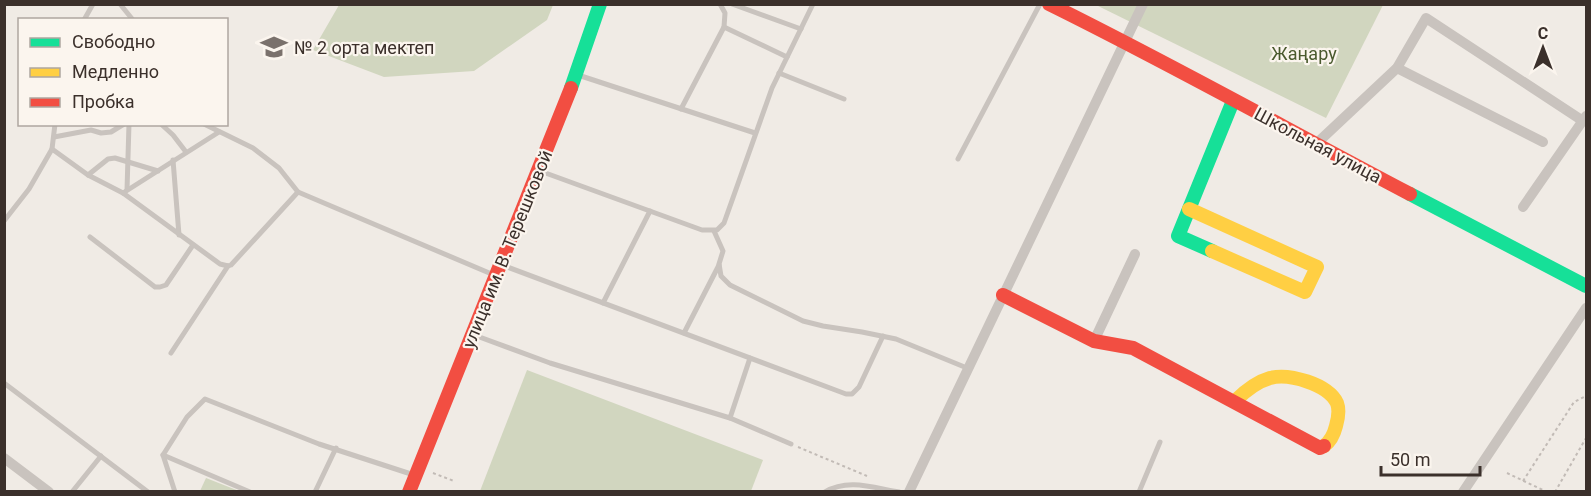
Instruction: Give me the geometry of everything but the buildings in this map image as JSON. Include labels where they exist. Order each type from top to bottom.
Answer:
[{"type":"street","name":"улица им. В. Терешковой","points":[[409,492],[576,75],[600,4]]},
{"type":"street","name":"Школьная улица","points":[[1049,4],[1126,42],[1233,101],[1587,286]]},
{"type":"street","points":[[909,492],[1143,4]]},
{"type":"street","points":[[1316,144],[1397,68],[1426,18],[1585,118],[1523,207]]},
{"type":"street","points":[[1397,68],[1543,142]]},
{"type":"street","points":[[1189,209],[1317,267],[1305,292],[1178,236],[1189,209],[1233,101]]},
{"type":"street","points":[[1094,341],[1135,254]]},
{"type":"street","points":[[1003,295],[1094,341],[1133,348],[1320,448],[1328,445],[1340,416],[1332,394],[1295,376],[1271,378],[1244,392],[1235,401]]},
{"type":"street","points":[[1463,492],[1587,308]]},
{"type":"street","points":[[4,458],[49,492]]},
{"type":"lane","points":[[85,18],[93,4]]},
{"type":"lane","points":[[120,4],[131,18]]},
{"type":"lane","points":[[681,109],[724,27],[725,13],[720,4]]},
{"type":"lane","points":[[732,4],[801,29]]},
{"type":"lane","points":[[538,170],[702,230],[714,231],[721,228],[779,74],[813,4]]},
{"type":"lane","points":[[958,159],[1040,4]]},
{"type":"lane","points":[[724,27],[787,57]]},
{"type":"lane","points":[[779,74],[844,99]]},
{"type":"lane","points":[[576,75],[755,133]]},
{"type":"lane","points":[[4,221],[29,189],[52,149],[55,126]]},
{"type":"lane","points":[[54,137],[91,130],[101,133],[111,132],[120,126]]},
{"type":"lane","points":[[125,192],[129,126]]},
{"type":"lane","points":[[162,126],[186,152]]},
{"type":"lane","points":[[208,126],[253,148],[279,168],[298,192],[498,270],[603,303],[852,394],[859,387],[883,336]]},
{"type":"lane","points":[[125,192],[219,132]]},
{"type":"lane","points":[[52,149],[88,175],[125,192],[179,235],[220,264],[228,266]]},
{"type":"lane","points":[[88,175],[108,159],[120,158],[158,171]]},
{"type":"lane","points":[[173,160],[179,235]]},
{"type":"lane","points":[[171,353],[228,266],[298,192]]},
{"type":"lane","points":[[603,303],[650,211]]},
{"type":"lane","points":[[684,333],[719,264],[722,246],[714,231]]},
{"type":"lane","points":[[90,237],[155,287],[166,285],[193,245]]},
{"type":"lane","points":[[719,264],[721,276],[730,285],[803,321],[823,327],[896,339],[967,368]]},
{"type":"lane","points":[[473,334],[550,363],[730,418],[791,444]]},
{"type":"lane","points":[[730,418],[750,358]]},
{"type":"lane","points":[[4,383],[148,492]]},
{"type":"lane","points":[[175,492],[163,454],[186,417],[205,399],[320,444],[417,472]]},
{"type":"lane","points":[[1139,492],[1160,442]]},
{"type":"lane","points":[[315,492],[336,448]]},
{"type":"lane","points":[[163,454],[250,492]]},
{"type":"lane","points":[[72,492],[100,456]]},
{"type":"lane","points":[[825,492],[835,486],[850,484],[896,491]]},
{"type":"path","points":[[1523,481],[1574,402],[1587,396]]},
{"type":"path","points":[[1555,492],[1587,438]]},
{"type":"path","points":[[791,444],[896,491]]},
{"type":"path","points":[[417,472],[454,481]]},
{"type":"path","points":[[1507,473],[1547,492]]},
{"type":"green space","points":[[339,5],[553,5],[547,20],[474,71],[384,77],[313,50]]},
{"type":"green space","name":"Жаңару","points":[[1096,5],[1383,5],[1326,118]]},
{"type":"green space","points":[[527,370],[763,460],[751,491],[480,491]]},
{"type":"green space","points":[[206,478],[239,491],[200,491]]},
{"type":"traffic: fast","points":[[571,88],[600,4]]},
{"type":"traffic: fast","points":[[1212,251],[1178,236],[1233,101]]},
{"type":"traffic: fast","points":[[1410,194],[1586,286]]},
{"type":"traffic: slow","points":[[1189,209],[1317,267],[1305,292],[1212,251]]},
{"type":"traffic: slow","points":[[1235,401],[1251,387],[1270,378],[1287,377],[1317,385],[1332,396],[1338,409],[1334,432],[1324,446]]},
{"type":"traffic: jam","points":[[1049,4],[1410,194]]},
{"type":"traffic: jam","points":[[409,492],[571,88]]},
{"type":"traffic: jam","points":[[1003,295],[1094,341],[1133,348],[1320,448],[1324,446]]},
{"type":"place","name":"№ 2 орта мектеп","points":[[274,47]]}]
